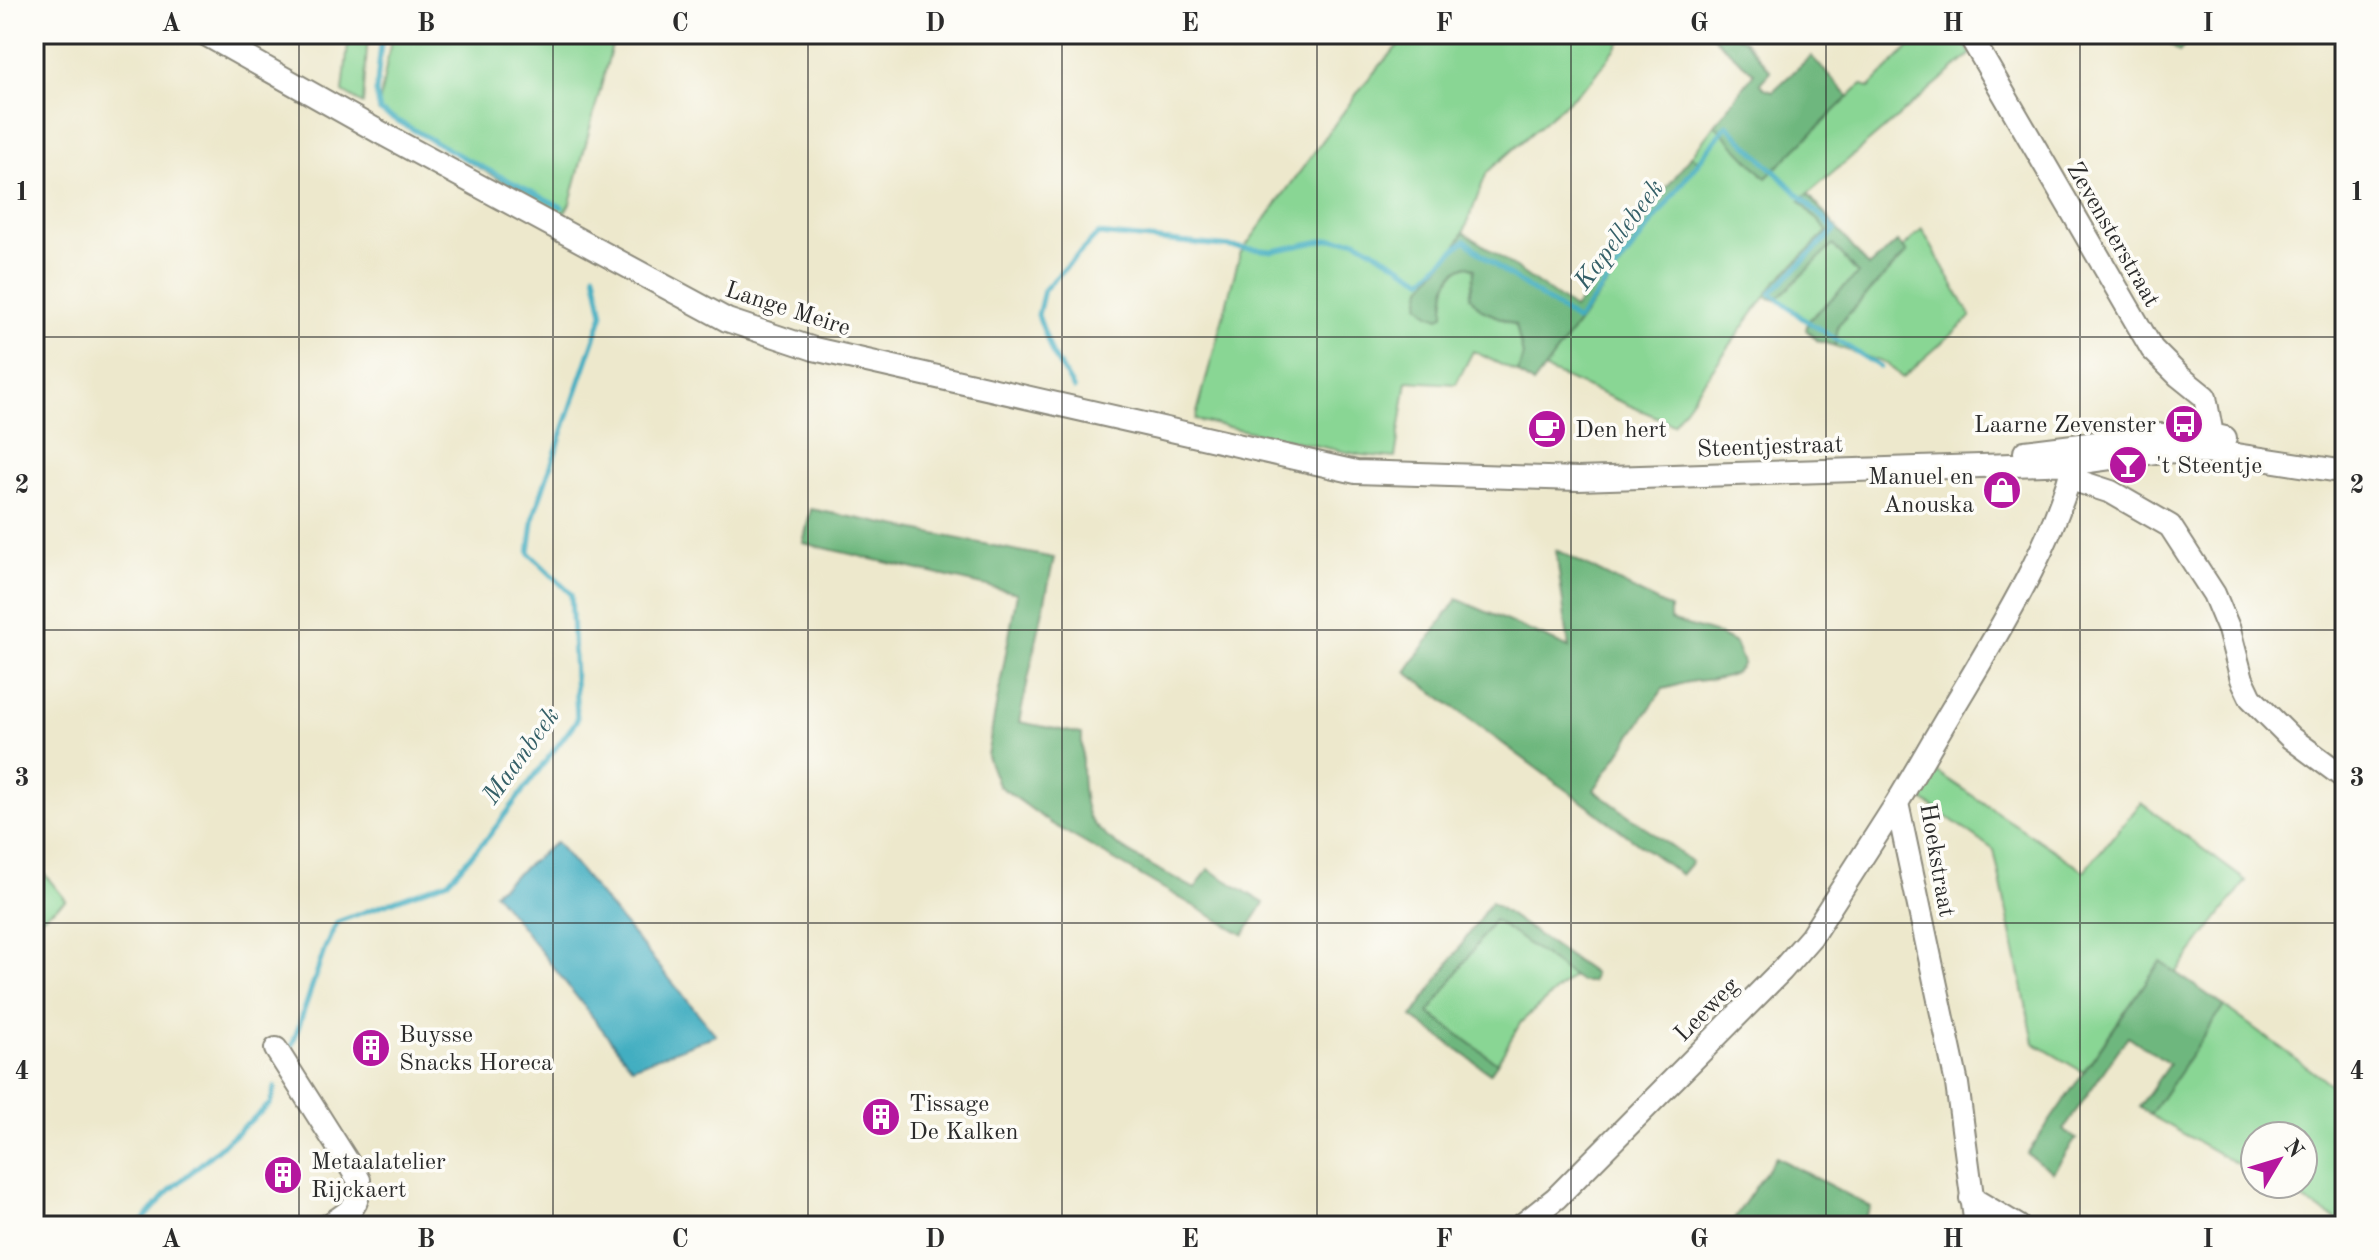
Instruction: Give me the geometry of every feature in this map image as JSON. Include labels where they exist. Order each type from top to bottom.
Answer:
[{"type":"street","name":"Lange Meire","points":[[205,34],[727,320],[814,349],[1356,472],[1411,475]]},
{"type":"street","name":"Zevensterstraat","points":[[1969,34],[2152,349],[2205,397],[2212,444]]},
{"type":"street","name":"Steentjestraat","points":[[1411,475],[1578,479],[2074,463],[2212,444],[2250,443],[2339,472]]},
{"type":"street","points":[[2074,463],[2111,492],[2170,526],[2214,594],[2251,698],[2291,738],[2345,778]]},
{"type":"street","name":"Hoekstraat","points":[[1976,1226],[1957,1084],[1897,803],[2005,622],[2050,529],[2074,463]]},
{"type":"street","name":"Leeweg","points":[[1521,1226],[1556,1198],[1782,970],[1811,937],[1897,803]]},
{"type":"street","points":[[276,1049],[359,1180],[359,1196],[352,1210],[327,1226]]},
{"type":"street","points":[[1971,1198],[2018,1226]]},
{"type":"green space","points":[[349,34],[368,34],[363,104],[343,92]]},
{"type":"green space","points":[[392,34],[615,34],[570,203],[563,215],[378,111]]},
{"type":"green space","points":[[1408,34],[1626,34],[1592,80],[1487,172],[1454,250],[1422,287],[1444,314],[1445,291],[1450,278],[1467,265],[1475,269],[1474,284],[1482,310],[1516,325],[1523,355],[1518,373],[1473,351],[1456,384],[1407,381],[1395,458],[1361,455],[1195,420],[1240,254],[1364,84]]},
{"type":"green space","points":[[1710,34],[1733,34],[1745,41],[1771,71],[1760,83],[1764,88],[1773,91],[1811,56],[1849,97],[1766,178],[1715,125],[1754,73]]},
{"type":"green space","points":[[1922,34],[1959,34],[1971,54],[1801,200],[1828,231],[1776,282],[1673,424],[1544,369],[1699,161],[1691,156],[1715,125],[1766,177],[1862,84],[1869,88]]},
{"type":"green space","points":[[2159,34],[2194,34],[2179,52]]},
{"type":"green space","points":[[1691,156],[1699,161],[1533,384],[1518,373],[1523,355],[1516,325],[1482,310],[1470,297],[1475,269],[1467,265],[1450,278],[1445,291],[1444,314],[1439,318],[1429,314],[1419,304],[1422,287],[1454,250],[1464,232],[1574,309]]},
{"type":"green space","points":[[1808,194],[1869,267],[1897,242],[1907,252],[1838,325],[1835,346],[1818,341],[1806,330],[1808,321],[1858,274],[1833,245],[1776,300],[1765,297],[1776,282],[1828,232],[1800,201]]},
{"type":"green space","points":[[1922,229],[1971,317],[1902,378],[1888,364],[1835,346],[1838,325],[1907,253],[1903,248]]},
{"type":"green space","points":[[1833,244],[1858,274],[1808,321],[1790,306],[1776,300]]},
{"type":"green space","points":[[811,509],[1054,558],[1019,722],[1082,734],[1082,778],[1087,812],[1111,840],[1195,889],[1208,869],[1264,903],[1244,935],[1052,824],[998,785],[987,756],[1017,593],[803,543]]},
{"type":"green space","points":[[1556,550],[1670,608],[1670,620],[1720,635],[1735,643],[1743,663],[1727,676],[1663,689],[1594,790],[1692,862],[1681,875],[1406,672],[1457,599],[1569,648]]},
{"type":"green space","points":[[1930,767],[2084,871],[2141,803],[2246,881],[2176,973],[2160,962],[2083,1072],[2034,1043],[1994,850],[1913,793]]},
{"type":"green space","points":[[34,861],[66,900],[34,923]]},
{"type":"green space","points":[[1491,902],[1594,974],[1592,982],[1581,982],[1494,920],[1429,1013],[1497,1063],[1490,1073],[1412,1017]]},
{"type":"green space","points":[[1494,919],[1573,976],[1521,1022],[1497,1063],[1429,1013]]},
{"type":"green space","points":[[2160,962],[2224,1006],[2150,1115],[2139,1107],[2169,1064],[2128,1036],[2063,1130],[2076,1139],[2053,1172],[2027,1154]]},
{"type":"green space","points":[[2224,1006],[2345,1095],[2345,1224],[2302,1200],[2319,1200],[2319,1120],[2239,1120],[2239,1165],[2150,1115]]},
{"type":"green space","points":[[1776,1157],[1871,1207],[1860,1226],[1729,1226]]},
{"type":"water","points":[[556,842],[716,1035],[632,1067],[494,892]]},
{"type":"waterway","name":"Maanbeek","points":[[382,34],[376,93],[380,111],[562,207]]},
{"type":"waterway","name":"Kapellebeek","points":[[1074,389],[1052,353],[1038,315],[1044,290],[1098,234],[1273,251],[1331,239],[1356,240],[1423,279],[1465,240],[1497,267],[1577,321],[1727,125],[1835,230],[1771,293],[1802,318],[1880,367]]},
{"type":"waterway","name":"Maanbeek","points":[[292,1046],[325,948],[337,922],[448,881],[489,836],[577,720],[571,594],[529,553],[534,515],[603,314],[595,274]]},
{"type":"waterway","name":"Maanbeek","points":[[138,1226],[168,1192],[270,1104],[275,1087]]},
{"type":"place","name":"Laarne Zevenster","points":[[2184,424]]},
{"type":"place","name":"Den hert","points":[[1547,429]]},
{"type":"place","name":"'t Steentje","points":[[2128,465]]},
{"type":"place","name":"Manuel en Anouska","points":[[2002,490]]},
{"type":"place","name":"Buysse Snacks Horeca","points":[[371,1048]]},
{"type":"place","name":"Tissage De Kalken","points":[[881,1117]]},
{"type":"place","name":"Metaalatelier Rijckaert","points":[[283,1175]]}]
